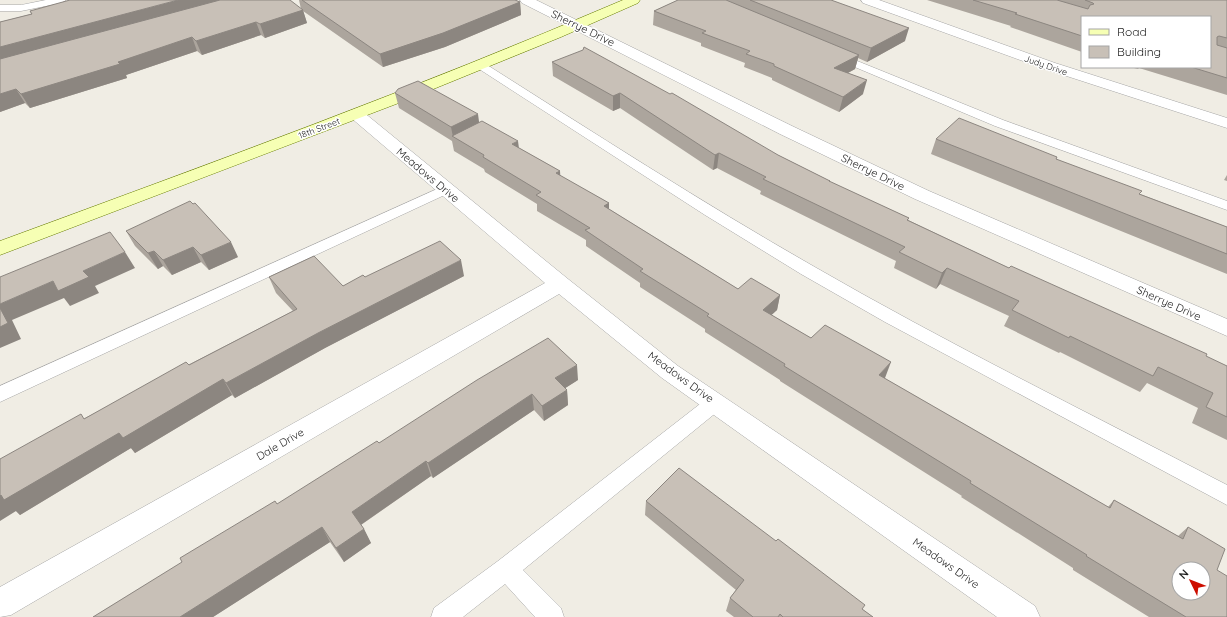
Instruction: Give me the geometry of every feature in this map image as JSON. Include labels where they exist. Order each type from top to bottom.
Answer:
[{"type":"street","name":"Sherrye Drive","points":[[526,0],[786,130],[922,195],[1227,328]]},
{"type":"street","name":"18th Street","points":[[0,248],[356,114],[578,25],[634,0]]},
{"type":"street","name":"Judy Drive","points":[[867,0],[1050,66],[1227,124]]},
{"type":"street","name":"Meadows Drive","points":[[356,114],[560,284],[670,372],[716,402],[1024,617]]},
{"type":"street","name":"Dale Drive","points":[[0,604],[560,284]]},
{"type":"lane","points":[[0,8],[21,8],[61,0]]},
{"type":"lane","points":[[823,50],[999,123],[1227,206]]},
{"type":"lane","points":[[480,65],[710,212],[807,270],[898,322],[1227,496]]},
{"type":"lane","points":[[0,394],[446,189]]},
{"type":"lane","points":[[443,617],[506,569],[716,402]]},
{"type":"lane","points":[[506,569],[552,617]]},
{"type":"building","points":[[70,0],[178,0],[0,47],[0,22],[32,14],[30,11]]},
{"type":"building","points":[[220,0],[290,0],[303,10],[260,24],[256,22],[196,41],[192,37],[118,62],[120,64],[21,94],[16,89],[0,94],[0,59]]},
{"type":"building","points":[[302,0],[515,0],[520,2],[443,33],[380,54]]},
{"type":"building","points":[[678,0],[726,0],[859,55],[834,68],[867,80],[843,97],[774,66],[774,64],[746,54],[750,51],[702,33],[706,31],[654,11]]},
{"type":"building","points":[[750,0],[831,0],[909,28],[871,48]]},
{"type":"building","points":[[973,0],[1057,0],[1088,9],[1090,5],[1094,4],[1085,0],[1227,0],[1227,38],[1217,37],[1217,45],[1227,48],[1227,78],[1194,68],[1211,68],[1211,16],[1081,16],[1081,36],[1015,14],[1017,13]]},
{"type":"building","points":[[584,47],[670,94],[672,93],[778,155],[829,181],[909,218],[907,220],[1009,268],[1011,266],[1207,354],[1206,356],[1227,366],[1227,417],[1206,407],[1213,393],[1158,367],[1153,376],[1012,310],[1019,301],[947,268],[942,273],[899,252],[905,247],[763,179],[766,177],[719,153],[715,155],[620,93],[613,96],[552,62],[583,50]]},
{"type":"building","points":[[418,81],[478,114],[451,127],[395,93],[398,89]]},
{"type":"building","points":[[959,118],[1057,157],[1056,159],[1142,191],[1139,194],[1227,227],[1227,254],[936,139]]},
{"type":"building","points":[[482,121],[518,141],[512,144],[560,171],[556,173],[609,203],[604,206],[738,289],[751,278],[780,295],[763,310],[811,338],[825,325],[891,362],[879,375],[1110,508],[1114,500],[1183,539],[1188,527],[1225,549],[1217,570],[1227,576],[1227,617],[1186,617],[1086,556],[1087,555],[970,483],[971,481],[784,366],[785,364],[707,316],[709,314],[640,271],[643,269],[585,230],[590,228],[536,195],[541,192],[483,157],[484,155],[452,136]]},
{"type":"building","points":[[190,201],[193,204],[195,203],[231,242],[201,255],[193,247],[163,260],[154,251],[148,253],[126,231]]},
{"type":"building","points":[[110,232],[125,252],[83,271],[89,277],[58,291],[53,281],[0,304],[0,277]]},
{"type":"building","points":[[440,241],[461,260],[318,333],[226,383],[223,379],[123,438],[119,433],[4,500],[1,495],[0,496],[0,459],[81,414],[84,419],[186,362],[189,365],[297,309],[269,277],[314,256],[343,286],[363,275],[365,277]]},
{"type":"building","points":[[0,308],[8,323],[0,327]]},
{"type":"building","points":[[548,338],[577,365],[555,378],[567,390],[542,406],[532,394],[428,463],[426,461],[352,512],[364,529],[336,548],[322,527],[180,617],[93,617],[182,562],[180,558],[275,501],[277,504],[377,441],[379,443],[477,380]]},
{"type":"building","points":[[679,468],[776,541],[778,539],[865,605],[862,609],[873,617],[783,617],[780,614],[778,617],[753,617],[730,598],[744,580],[646,501]]}]
